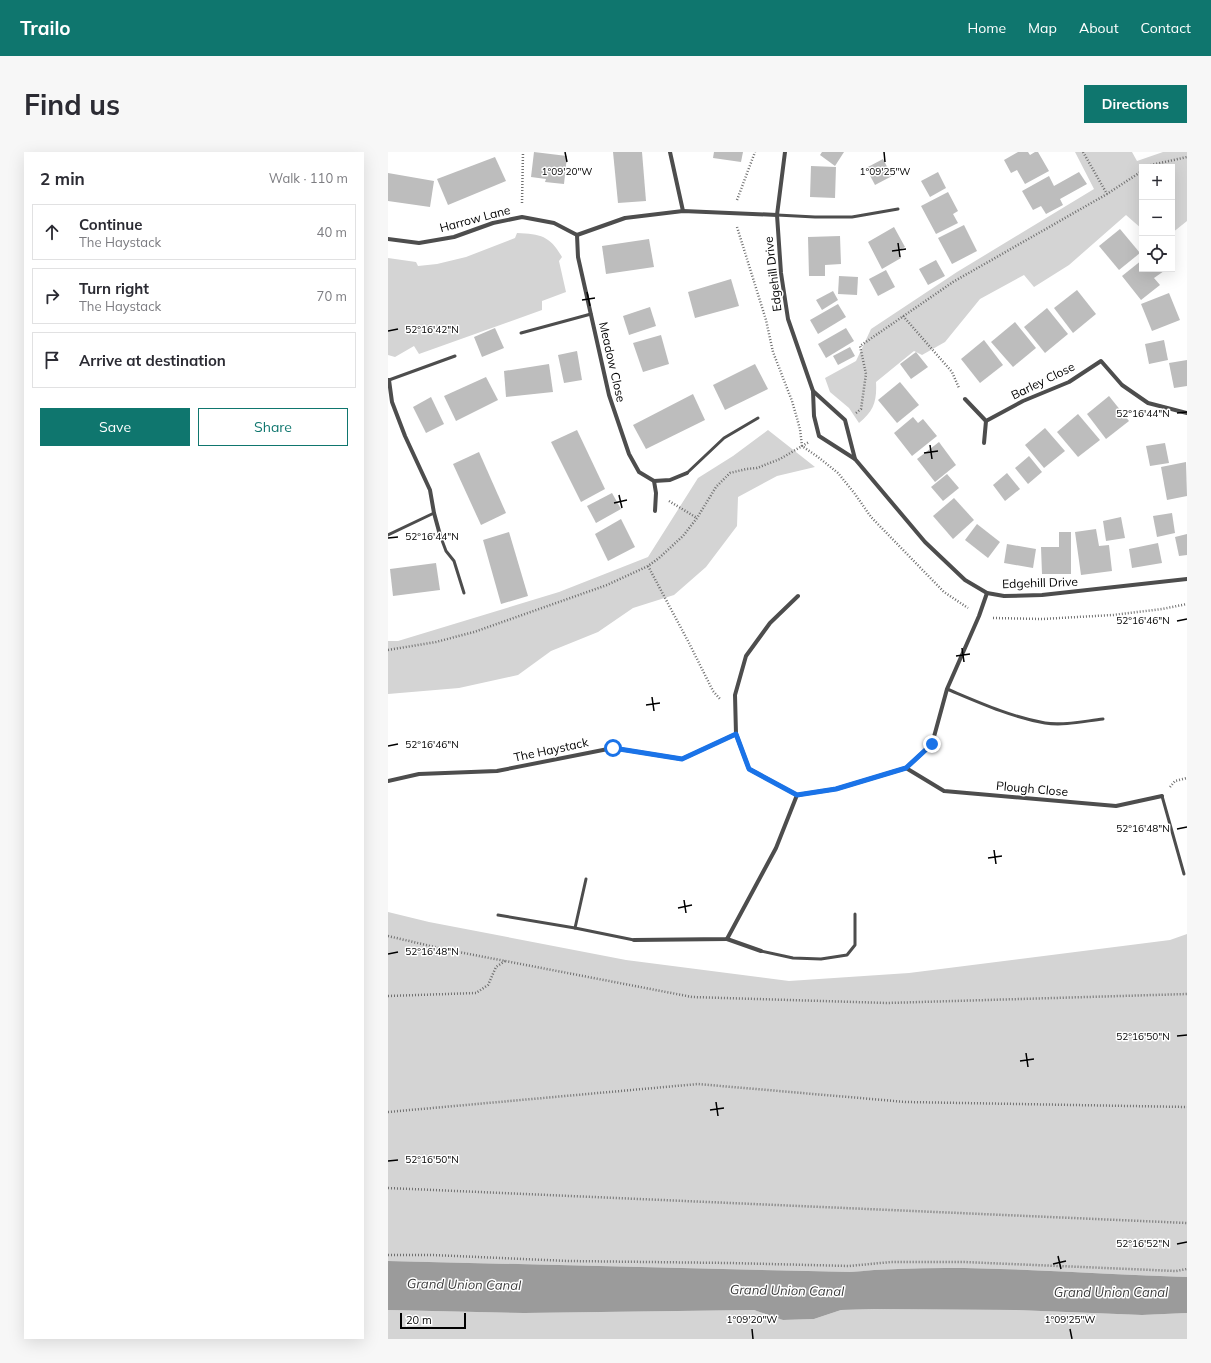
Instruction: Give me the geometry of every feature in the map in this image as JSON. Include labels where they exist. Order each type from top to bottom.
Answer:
[{"type":"street","points":[[670,152],[683,211]]},
{"type":"street","name":"Edgehill Drive","points":[[785,152],[777,215],[781,273],[788,320],[813,391],[814,416],[819,436],[856,459],[925,542],[965,580],[987,593],[1004,596],[1042,595],[1187,579]]},
{"type":"street","points":[[577,235],[626,218],[683,211],[777,215]]},
{"type":"street","name":"Harrow Lane","points":[[388,239],[419,243],[454,237],[493,223],[522,217],[554,223],[577,235]]},
{"type":"street","name":"Meadow Close","points":[[577,235],[578,257],[609,395],[628,454],[639,472],[654,481]]},
{"type":"street","name":"Barley Close","points":[[986,421],[1023,401],[1069,382],[1101,362],[1122,385],[1148,403],[1184,414],[1187,413]]},
{"type":"street","points":[[389,380],[392,402],[405,436],[430,490],[440,535]]},
{"type":"street","name":"Edgehill Drive","points":[[813,391],[845,420],[856,459]]},
{"type":"street","points":[[965,399],[986,421],[984,443]]},
{"type":"street","points":[[655,511],[656,493],[654,481],[670,480],[687,473]]},
{"type":"street","points":[[798,596],[770,623],[746,656],[735,695],[736,734],[749,769],[797,795],[836,789],[906,768],[932,744],[947,689],[979,616],[987,593]]},
{"type":"street","name":"The Haystack","points":[[388,781],[419,774],[497,771],[613,748],[682,759],[736,734]]},
{"type":"street","name":"Plough Close","points":[[906,768],[944,791],[1116,806],[1162,796]]},
{"type":"street","points":[[727,939],[776,848],[797,795]]},
{"type":"street","points":[[634,940],[727,939],[761,951]]},
{"type":"lane","points":[[777,215],[852,217],[898,209]]},
{"type":"lane","points":[[521,333],[591,314]]},
{"type":"lane","points":[[389,380],[455,356]]},
{"type":"lane","points":[[687,473],[724,438],[758,418]]},
{"type":"lane","points":[[388,535],[434,513]]},
{"type":"lane","points":[[440,535],[446,551],[454,562],[464,593]]},
{"type":"lane","points":[[947,689],[1014,715],[1046,723],[1072,723],[1103,719]]},
{"type":"lane","points":[[1162,796],[1184,874]]},
{"type":"lane","points":[[575,928],[586,879]]},
{"type":"lane","points":[[761,951],[793,958],[821,959],[847,955],[855,945],[855,914]]},
{"type":"lane","points":[[498,915],[634,940]]},
{"type":"path","points":[[522,217],[523,152]]},
{"type":"path","points":[[755,152],[732,213],[766,320],[773,352],[792,401],[800,429],[802,446],[838,474],[855,494],[871,517],[944,592],[979,616],[997,619],[1042,619],[1113,615],[1162,609],[1187,604]]},
{"type":"path","points":[[1083,152],[1107,194]]},
{"type":"path","points":[[1156,164],[1187,157]]},
{"type":"path","points":[[845,420],[861,409],[866,374],[860,346],[953,282],[1107,194],[1139,173]]},
{"type":"path","points":[[903,316],[952,372],[965,399]]},
{"type":"path","points":[[388,650],[436,642],[474,632],[607,585],[648,566],[683,536],[697,518],[716,487],[730,473],[757,468],[780,460],[819,436]]},
{"type":"path","points":[[656,493],[697,518]]},
{"type":"path","points":[[648,566],[713,691],[735,716]]},
{"type":"path","points":[[1162,796],[1175,781],[1187,778]]},
{"type":"path","points":[[388,936],[443,949],[692,997],[887,1003],[1187,994]]},
{"type":"path","points":[[388,996],[476,993],[488,985],[496,967],[506,961]]},
{"type":"path","points":[[388,1112],[698,1084],[906,1102],[1187,1107]]},
{"type":"path","points":[[388,1188],[1187,1223]]},
{"type":"path","points":[[388,1255],[433,1255],[568,1261],[849,1266],[891,1262],[964,1262],[1176,1271],[1187,1270]]},
{"type":"shaded area","points":[[1075,152],[1132,152],[1137,161],[1163,152],[1187,152],[1187,221],[1175,231],[1175,164],[1139,164],[1139,226],[1126,215],[1069,265],[1034,287],[1024,275],[980,299],[945,342],[922,355],[914,351],[876,382],[874,405],[864,419],[859,423],[849,408],[830,392],[825,378],[856,361],[871,329],[957,272],[1094,189]]},
{"type":"shaded area","points":[[517,233],[539,235],[549,240],[558,250],[562,257],[559,261],[566,292],[542,301],[542,310],[419,354],[414,346],[395,357],[388,355],[388,258],[416,262],[418,266],[437,264],[466,257],[515,238]]},
{"type":"shaded area","points":[[768,430],[815,467],[777,476],[738,497],[737,526],[706,567],[674,595],[633,608],[598,632],[551,651],[518,675],[459,688],[388,694],[388,641],[398,641],[559,592],[648,557],[698,478],[733,456]]},
{"type":"shaded area","points":[[388,912],[429,922],[626,960],[789,981],[909,973],[1170,940],[1187,934],[1187,1277],[976,1268],[892,1269],[850,1272],[388,1261]]},
{"type":"shaded area","points":[[388,1310],[524,1313],[754,1310],[784,1320],[814,1319],[841,1310],[1015,1310],[1142,1315],[1187,1313],[1187,1339],[388,1339]]},
{"type":"water","name":"Grand Union Canal","points":[[388,1261],[850,1272],[893,1269],[977,1268],[1187,1277],[1187,1313],[1142,1315],[1015,1310],[874,1309],[841,1310],[814,1319],[783,1320],[754,1310],[524,1313],[388,1310]]},
{"type":"building","points":[[534,152],[567,156],[564,184],[545,182],[546,179],[531,177]]},
{"type":"building","points":[[613,152],[642,152],[646,201],[618,203]]},
{"type":"building","points":[[714,152],[743,152],[741,162],[713,158]]},
{"type":"building","points":[[822,152],[844,152],[835,166],[820,155]]},
{"type":"building","points":[[1018,152],[1028,152],[1030,155],[1038,152],[1049,171],[1025,184],[1017,170],[1011,173],[1004,160]]},
{"type":"building","points":[[495,157],[506,181],[448,205],[437,179]]},
{"type":"building","points":[[883,159],[892,176],[875,185],[866,168]]},
{"type":"building","points":[[811,166],[836,167],[835,198],[810,197]]},
{"type":"building","points":[[938,172],[946,188],[930,197],[921,181]]},
{"type":"building","points":[[1079,172],[1087,184],[1060,199],[1063,205],[1046,214],[1041,206],[1033,210],[1022,191],[1049,176],[1054,186]]},
{"type":"building","points":[[388,173],[434,181],[430,207],[388,201]]},
{"type":"building","points":[[948,192],[958,211],[953,214],[958,223],[936,234],[921,206]]},
{"type":"building","points":[[964,225],[977,251],[952,264],[938,238]]},
{"type":"building","points":[[894,227],[905,247],[898,251],[901,258],[882,269],[868,242]]},
{"type":"building","points":[[1120,229],[1139,252],[1139,254],[1119,270],[1099,246]]},
{"type":"building","points":[[840,236],[841,264],[825,265],[825,276],[809,276],[808,237]]},
{"type":"building","points":[[649,239],[654,267],[606,274],[602,246]]},
{"type":"building","points":[[936,260],[945,276],[928,285],[919,269]]},
{"type":"building","points":[[1139,262],[1139,272],[1163,272],[1154,278],[1160,285],[1141,300],[1122,276]]},
{"type":"building","points":[[886,270],[895,287],[878,296],[869,279]]},
{"type":"building","points":[[839,276],[858,277],[857,295],[838,294]]},
{"type":"building","points":[[731,279],[739,306],[695,318],[688,292]]},
{"type":"building","points":[[1077,290],[1096,314],[1073,333],[1054,308]]},
{"type":"building","points":[[833,291],[838,300],[822,310],[816,300]]},
{"type":"building","points":[[1169,293],[1180,320],[1152,331],[1141,304]]},
{"type":"building","points":[[838,304],[846,317],[818,334],[810,320]]},
{"type":"building","points":[[650,307],[656,326],[629,335],[623,316]]},
{"type":"building","points":[[1047,308],[1068,334],[1045,353],[1024,327]]},
{"type":"building","points":[[1015,322],[1036,348],[1013,367],[991,342]]},
{"type":"building","points":[[495,328],[504,348],[482,357],[474,337]]},
{"type":"building","points":[[846,328],[854,341],[826,358],[818,344]]},
{"type":"building","points":[[661,335],[669,364],[643,372],[633,343]]},
{"type":"building","points":[[984,340],[1003,365],[980,383],[961,359]]},
{"type":"building","points":[[1164,340],[1168,360],[1149,364],[1145,344]]},
{"type":"building","points":[[850,347],[855,356],[838,365],[833,356]]},
{"type":"building","points":[[577,351],[582,380],[564,383],[558,355]]},
{"type":"building","points":[[916,352],[928,367],[911,379],[900,364]]},
{"type":"building","points":[[1187,360],[1187,386],[1174,388],[1169,363]]},
{"type":"building","points":[[549,364],[553,392],[506,397],[504,371]]},
{"type":"building","points":[[755,364],[768,389],[725,410],[713,385]]},
{"type":"building","points":[[486,377],[498,400],[456,421],[444,396]]},
{"type":"building","points":[[900,382],[919,405],[897,423],[878,400]]},
{"type":"building","points":[[693,394],[705,420],[646,449],[633,425]]},
{"type":"building","points":[[1109,396],[1129,421],[1106,439],[1087,414]]},
{"type":"building","points":[[431,397],[444,424],[426,433],[413,407]]},
{"type":"building","points":[[1078,414],[1100,440],[1078,457],[1057,432]]},
{"type":"building","points":[[913,417],[918,423],[923,419],[937,436],[912,456],[894,433]]},
{"type":"building","points":[[1045,428],[1065,451],[1044,468],[1025,445]]},
{"type":"building","points":[[577,430],[605,489],[581,502],[551,442]]},
{"type":"building","points":[[939,442],[956,465],[935,482],[917,459]]},
{"type":"building","points":[[1165,443],[1169,463],[1150,466],[1146,446]]},
{"type":"building","points":[[479,452],[506,513],[481,525],[453,464]]},
{"type":"building","points":[[1029,456],[1042,472],[1028,484],[1015,468]]},
{"type":"building","points":[[1186,462],[1187,496],[1167,500],[1161,467]]},
{"type":"building","points":[[1007,473],[1020,489],[1005,501],[993,485]]},
{"type":"building","points":[[947,474],[959,488],[943,501],[931,487]]},
{"type":"building","points":[[612,493],[621,509],[596,523],[587,506]]},
{"type":"building","points":[[954,498],[974,520],[953,539],[933,516]]},
{"type":"building","points":[[1172,513],[1175,533],[1157,537],[1153,516]]},
{"type":"building","points":[[1121,517],[1125,538],[1106,541],[1103,521]]},
{"type":"building","points":[[621,519],[635,547],[608,561],[595,534]]},
{"type":"building","points":[[977,524],[1000,542],[988,558],[965,540]]},
{"type":"building","points":[[1096,529],[1099,546],[1109,545],[1112,571],[1081,575],[1075,532]]},
{"type":"building","points":[[509,532],[528,596],[501,604],[483,540]]},
{"type":"building","points":[[1059,532],[1071,532],[1071,574],[1042,574],[1041,547],[1059,547]]},
{"type":"building","points":[[1187,534],[1187,555],[1179,556],[1175,537]]},
{"type":"building","points":[[1158,543],[1162,563],[1132,568],[1129,549]]},
{"type":"building","points":[[1007,544],[1036,549],[1033,568],[1004,563]]},
{"type":"building","points":[[436,563],[440,590],[393,596],[390,569]]},
{"type":"route","points":[[613,748],[682,759],[736,734],[749,769],[797,795],[836,789],[906,768],[932,744]]}]
